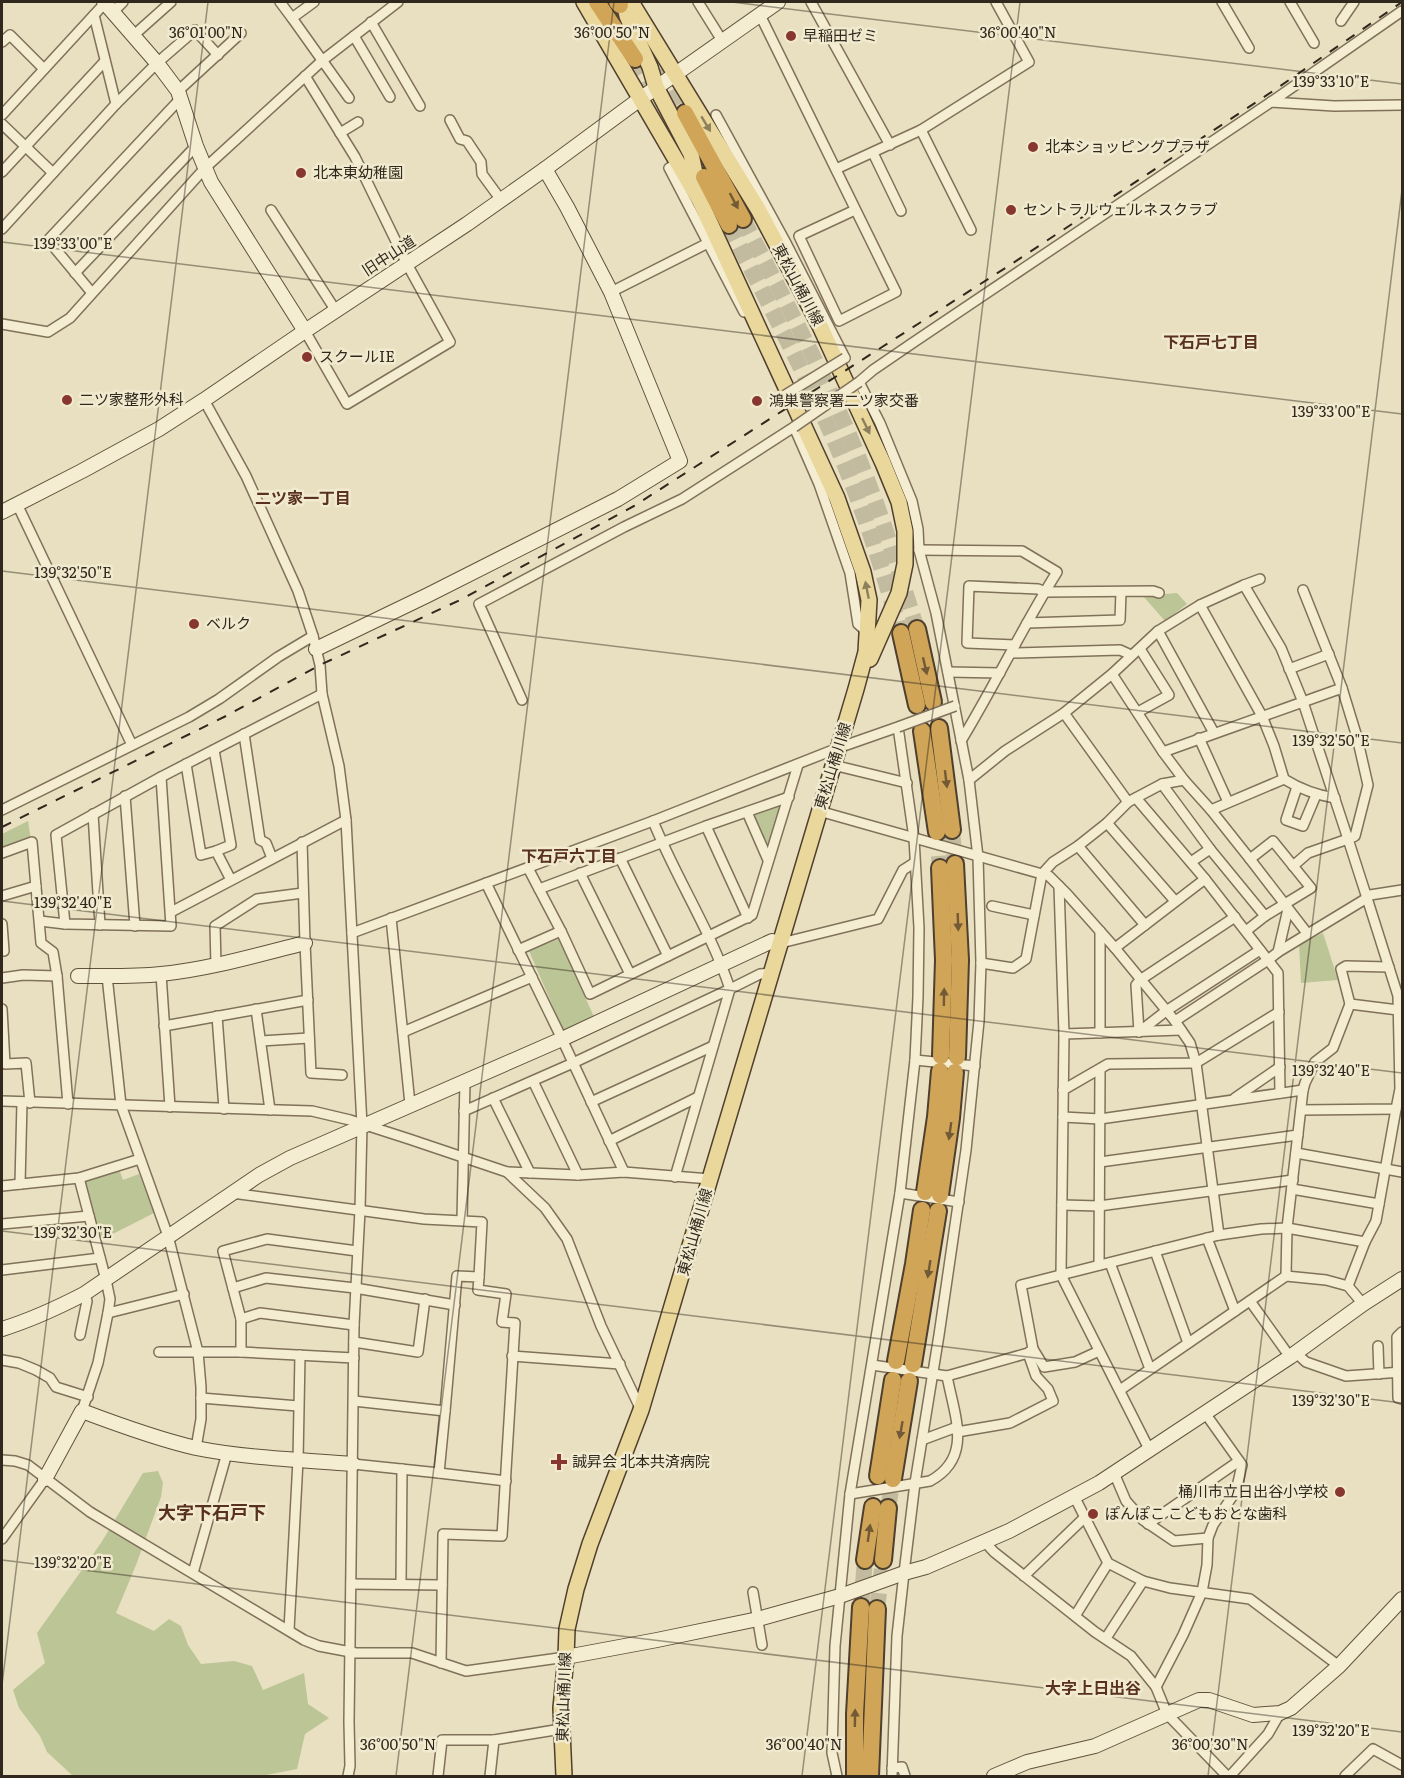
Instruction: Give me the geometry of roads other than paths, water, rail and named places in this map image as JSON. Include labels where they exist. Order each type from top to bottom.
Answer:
[{"type":"highway","points":[[597,2],[634,59]]},
{"type":"highway","points":[[686,113],[736,222],[704,177]]},
{"type":"highway","points":[[909,631],[925,704]]},
{"type":"highway","points":[[922,731],[944,831],[939,728]]},
{"type":"highway","points":[[904,1363],[914,1264],[931,1202],[936,1117],[948,1064],[944,960],[948,866]]},
{"type":"highway","points":[[885,1478],[901,1380]]},
{"type":"highway","points":[[866,1560],[880,1507],[883,1560]]},
{"type":"highway","points":[[855,1776],[855,1714],[869,1608],[870,1776]]},
{"type":"main road","name":"東松山桶川線","points":[[564,1776],[561,1708],[567,1629],[576,1589],[601,1512],[641,1410],[781,943],[866,652],[869,600],[863,572],[837,498],[700,201],[584,2]]},
{"type":"main road","name":"東松山桶川線","points":[[623,2],[733,157],[820,326],[899,502],[905,531],[905,564],[899,592],[856,689]]},
{"type":"main road","points":[[623,2],[656,87],[692,154],[700,201]]},
{"type":"street","points":[[2,115],[94,15],[107,5],[123,2]]},
{"type":"street","points":[[134,35],[171,2]]},
{"type":"street","points":[[280,2],[349,98]]},
{"type":"street","points":[[292,18],[314,2]]},
{"type":"street","points":[[2,324],[48,332],[70,318],[205,168],[323,60],[398,2]]},
{"type":"street","points":[[698,2],[723,42]]},
{"type":"street","name":"旧中山道","points":[[2,512],[111,456],[204,400],[501,200],[778,2]]},
{"type":"street","points":[[811,2],[890,145]]},
{"type":"street","points":[[836,169],[921,129],[1029,62],[996,2]]},
{"type":"street","points":[[1222,2],[1249,48]]},
{"type":"street","points":[[1290,2],[1314,43]]},
{"type":"street","points":[[1341,21],[1354,2]]},
{"type":"street","points":[[107,5],[158,63],[179,95],[211,182],[305,331],[347,404],[450,342],[407,264],[355,157],[305,76]]},
{"type":"street","points":[[522,700],[479,604],[682,499],[794,428],[898,353],[1402,11]]},
{"type":"street","points":[[94,15],[116,104]]},
{"type":"street","points":[[716,115],[733,157],[786,243],[828,326],[896,292],[760,15]]},
{"type":"street","points":[[371,22],[420,106]]},
{"type":"street","points":[[2,229],[116,104],[195,30],[218,56]]},
{"type":"street","points":[[92,293],[48,240],[179,95],[241,33]]},
{"type":"street","points":[[2,42],[10,35],[44,69]]},
{"type":"street","points":[[354,36],[390,97]]},
{"type":"street","points":[[2,172],[105,61]]},
{"type":"street","points":[[1271,102],[1402,105]]},
{"type":"street","points":[[450,120],[460,139],[467,141],[481,162],[482,174],[501,200]]},
{"type":"street","points":[[340,133],[358,122]]},
{"type":"street","points":[[2,123],[53,173]]},
{"type":"street","points":[[921,129],[971,230]]},
{"type":"street","points":[[75,273],[196,146]]},
{"type":"street","points":[[873,153],[901,211]]},
{"type":"street","name":"東松山桶川線","points":[[677,163],[669,168],[785,394],[845,358],[828,326]]},
{"type":"street","points":[[2,810],[189,717],[219,699],[278,657],[315,643],[608,504],[680,461],[611,292],[545,169]]},
{"type":"street","points":[[271,210],[336,311]]},
{"type":"street","points":[[786,243],[855,210]]},
{"type":"street","points":[[799,237],[839,321]]},
{"type":"street","points":[[611,292],[708,243]]},
{"type":"street","points":[[859,382],[880,423],[912,501],[918,529],[919,549],[936,613],[962,741],[978,857],[981,963],[975,1066],[966,1150],[915,1484],[897,1636],[892,1772],[902,1767],[904,1776]]},
{"type":"street","points":[[204,400],[226,438],[266,518],[298,591],[320,665],[322,694],[339,766],[346,820],[362,1125],[354,1325],[350,1766],[348,1776]]},
{"type":"street","points":[[794,428],[819,484],[850,573],[858,624],[868,633]]},
{"type":"street","points":[[17,504],[132,745]]},
{"type":"street","points":[[919,549],[1022,551],[1057,572],[962,741]]},
{"type":"street","points":[[969,780],[1005,751],[1064,713],[1112,674],[1158,631],[1200,605],[1260,579]]},
{"type":"street","points":[[1244,585],[1281,648],[1303,702],[1400,995],[1398,1107],[1376,1221],[1348,1286]]},
{"type":"street","points":[[1131,655],[1120,650],[1014,649],[967,644],[969,586],[1038,589],[1044,592],[1153,591],[1159,593]]},
{"type":"street","points":[[1293,866],[1308,853],[1355,836],[1368,785],[1357,737],[1342,688],[1303,590]]},
{"type":"street","points":[[1027,623],[1120,620],[1121,592]]},
{"type":"street","points":[[1200,605],[1262,716],[1284,779],[1316,795],[1335,798]]},
{"type":"street","points":[[1158,631],[1214,733]]},
{"type":"street","points":[[1138,712],[1169,695],[1140,649]]},
{"type":"street","points":[[1289,669],[1329,654]]},
{"type":"street","points":[[948,672],[1000,673]]},
{"type":"street","points":[[1112,674],[1184,780],[1211,810],[1307,933]]},
{"type":"street","points":[[1163,752],[1342,688]]},
{"type":"street","points":[[65,924],[56,835],[125,796],[322,694]]},
{"type":"street","points":[[352,933],[653,821],[838,748],[955,706]]},
{"type":"street","points":[[1064,713],[1132,800],[1205,879],[1278,973],[1280,1093]]},
{"type":"street","points":[[837,1776],[832,1753],[835,1646],[850,1494],[900,1193],[915,1060],[919,928],[914,838],[908,783],[898,727]]},
{"type":"street","points":[[244,734],[260,840],[266,843],[272,858]]},
{"type":"street","points":[[1199,738],[1228,802]]},
{"type":"street","points":[[186,764],[201,855],[231,845],[214,750]]},
{"type":"street","points":[[528,868],[591,994],[752,915],[798,765]]},
{"type":"street","points":[[833,765],[908,783]]},
{"type":"street","points":[[40,921],[65,924],[171,926],[161,777]]},
{"type":"street","points":[[1211,810],[1284,779]]},
{"type":"street","points":[[981,963],[1013,968],[1026,959],[1042,874],[1053,862],[1078,846],[1132,800],[1162,784],[1184,780]]},
{"type":"street","points":[[1162,784],[1210,849],[1265,916]]},
{"type":"street","points":[[1296,787],[1286,820],[1303,826],[1316,795]]},
{"type":"street","points":[[125,796],[135,926]]},
{"type":"street","points":[[539,889],[789,797]]},
{"type":"street","points":[[819,810],[1049,876],[1059,886],[1115,948],[1175,1021],[1190,1043],[1196,1063],[1219,1235]]},
{"type":"street","points":[[747,812],[768,860]]},
{"type":"street","points":[[93,814],[100,925]]},
{"type":"street","points":[[171,912],[346,820]]},
{"type":"street","points":[[653,821],[721,964],[730,989],[675,1177]]},
{"type":"street","points":[[1107,823],[1175,901]]},
{"type":"street","points":[[706,826],[748,918]]},
{"type":"street","points":[[1246,931],[1265,916],[1287,907],[1311,888],[1272,841],[1250,859]]},
{"type":"street","points":[[2,852],[32,842],[41,943],[53,952],[57,976],[68,1104]]},
{"type":"street","points":[[302,842],[311,1073],[342,1074]]},
{"type":"street","points":[[1078,846],[1144,925]]},
{"type":"street","points":[[1191,862],[1210,849]]},
{"type":"street","points":[[216,851],[231,880]]},
{"type":"street","points":[[620,858],[668,956]]},
{"type":"street","points":[[2,1329],[41,1316],[84,1294],[259,1175],[290,1158],[562,1038],[772,940],[781,943],[878,919],[903,870],[915,863]]},
{"type":"street","points":[[579,873],[630,975]]},
{"type":"street","points":[[1115,948],[1205,879]]},
{"type":"street","points":[[486,883],[624,1172]]},
{"type":"street","points":[[2,896],[36,886]]},
{"type":"street","points":[[1059,886],[1064,1034],[1061,1275],[1149,1449]]},
{"type":"street","points":[[1175,1021],[1307,933],[1370,895],[1402,890]]},
{"type":"street","points":[[216,965],[215,926],[257,899],[303,893]]},
{"type":"street","points":[[992,906],[1034,915]]},
{"type":"street","points":[[1278,952],[1287,907]]},
{"type":"street","points":[[391,918],[410,1104]]},
{"type":"street","points":[[1139,1032],[1136,985],[1140,980],[1235,918]]},
{"type":"street","points":[[2,924],[4,951],[2,951]]},
{"type":"street","points":[[518,950],[561,931]]},
{"type":"street","points":[[1100,931],[1100,1033]]},
{"type":"street","points":[[78,976],[161,974],[216,965],[305,943]]},
{"type":"street","points":[[1139,1032],[1166,1011],[1260,950]]},
{"type":"street","points":[[1286,1276],[1287,1228],[1303,1090],[1316,1062],[1333,1048],[1350,1004],[1341,969],[1346,966],[1389,967]]},
{"type":"street","points":[[464,1111],[573,1063],[760,974],[772,973]]},
{"type":"street","points":[[161,974],[170,1107]]},
{"type":"street","points":[[2,978],[23,975],[57,976]]},
{"type":"street","points":[[107,976],[121,1105],[168,1236],[198,1352],[201,1419],[196,1448]]},
{"type":"street","points":[[403,1032],[532,977]]},
{"type":"street","points":[[164,1026],[308,1000]]},
{"type":"street","points":[[1350,1004],[1398,1010]]},
{"type":"street","points":[[2,1009],[5,1064],[26,1064],[26,1103],[20,1184]]},
{"type":"street","points":[[256,1009],[270,1110]]},
{"type":"street","points":[[1063,1090],[1108,1064],[1196,1063],[1279,1012]]},
{"type":"street","points":[[218,1016],[224,1108]]},
{"type":"street","points":[[1064,1034],[1181,1030]]},
{"type":"street","points":[[261,1041],[309,1038]]},
{"type":"street","points":[[591,1102],[713,1046]]},
{"type":"street","points":[[915,1060],[975,1066]]},
{"type":"street","points":[[1232,1100],[1280,1067]]},
{"type":"street","points":[[1099,1265],[1100,1070]]},
{"type":"street","points":[[462,1220],[465,1081]]},
{"type":"street","points":[[533,1081],[578,1175]]},
{"type":"street","points":[[1063,1117],[1100,1119],[1303,1090]]},
{"type":"street","points":[[609,1141],[698,1097]]},
{"type":"street","points":[[493,1098],[530,1173]]},
{"type":"street","points":[[2,1101],[312,1111],[409,1139],[507,1172],[578,1175],[624,1172],[710,1179]]},
{"type":"street","points":[[1301,1110],[1398,1107]]},
{"type":"street","points":[[1100,1162],[1298,1135]]},
{"type":"street","points":[[1296,1153],[1402,1173]]},
{"type":"street","points":[[2,1186],[79,1178],[140,1159]]},
{"type":"street","points":[[507,1172],[545,1208],[567,1239],[602,1326],[641,1410]]},
{"type":"street","points":[[2,1539],[45,1479],[82,1411],[98,1363],[110,1299],[79,1178]]},
{"type":"street","points":[[1062,1205],[1100,1206],[1214,1191],[1292,1185],[1379,1204]]},
{"type":"street","points":[[232,1193],[424,1219],[482,1222],[478,1290],[506,1294],[502,1322],[514,1323],[502,1536],[443,1534],[441,1663]]},
{"type":"street","points":[[900,1193],[958,1202]]},
{"type":"street","points":[[2,1224],[89,1216]]},
{"type":"street","points":[[922,1440],[957,1429],[1010,1423],[1053,1401],[1048,1389],[1036,1376],[1030,1351],[1021,1285],[1219,1235],[1261,1229],[1287,1228],[1365,1242]]},
{"type":"street","points":[[1207,1238],[1235,1311]]},
{"type":"street","points":[[241,1352],[241,1319],[223,1251],[267,1239],[357,1251]]},
{"type":"street","points":[[1155,1251],[1188,1343]]},
{"type":"street","points":[[2,1270],[100,1258]]},
{"type":"street","points":[[1110,1263],[1150,1369]]},
{"type":"street","points":[[439,1473],[457,1276],[478,1277]]},
{"type":"street","points":[[1120,1390],[1286,1276],[1326,1280],[1348,1286],[1363,1304]]},
{"type":"street","points":[[233,1288],[266,1278],[355,1288],[455,1305]]},
{"type":"street","points":[[2,1460],[28,1465],[90,1512],[304,1640],[319,1646],[350,1652],[411,1653],[466,1671],[657,1641],[758,1619],[840,1596],[926,1567],[1009,1531],[1114,1473],[1293,1355],[1363,1304],[1402,1281]]},
{"type":"street","points":[[80,1335],[87,1300],[84,1294]]},
{"type":"street","points":[[108,1313],[184,1294]]},
{"type":"street","points":[[354,1342],[418,1352],[424,1299]]},
{"type":"street","points":[[1250,1301],[1293,1355],[1306,1362],[1346,1376],[1400,1372]]},
{"type":"street","points":[[241,1319],[260,1313],[354,1325]]},
{"type":"street","points":[[1402,1332],[1397,1337],[1400,1372],[1398,1398],[1402,1399]]},
{"type":"street","points":[[1378,1346],[1380,1374]]},
{"type":"street","points":[[872,1365],[947,1376],[1030,1351]]},
{"type":"street","points":[[1030,1351],[1044,1367],[1075,1362],[1100,1351]]},
{"type":"street","points":[[159,1352],[241,1352],[354,1358]]},
{"type":"street","points":[[289,1630],[298,1460],[300,1355]]},
{"type":"street","points":[[513,1356],[620,1364]]},
{"type":"street","points":[[2,1360],[19,1363],[36,1370],[50,1378],[56,1387],[88,1397]]},
{"type":"street","points":[[850,1494],[930,1481],[950,1463],[956,1454],[958,1444],[947,1376]]},
{"type":"street","points":[[201,1398],[298,1406]]},
{"type":"street","points":[[354,1401],[445,1411]]},
{"type":"street","points":[[82,1411],[137,1431],[196,1448],[506,1481]]},
{"type":"street","points":[[1156,1687],[1202,1593],[1207,1565],[1208,1538],[1213,1525],[1236,1491],[1242,1465],[1205,1413]]},
{"type":"street","points":[[193,1573],[227,1452]]},
{"type":"street","points":[[1148,1524],[1239,1461]]},
{"type":"street","points":[[401,1584],[402,1469]]},
{"type":"street","points":[[1114,1473],[1126,1501],[1148,1524],[1174,1541],[1208,1538]]},
{"type":"street","points":[[1074,1496],[1108,1563],[1143,1581],[1170,1588],[1250,1599],[1339,1666]]},
{"type":"street","points":[[1024,1576],[1084,1518]]},
{"type":"street","points":[[2,1520],[9,1529]]},
{"type":"street","points":[[984,1541],[1095,1632],[1131,1656],[1156,1687],[1167,1714],[1228,1776],[1268,1734],[1280,1713]]},
{"type":"street","points":[[1075,1616],[1108,1563]]},
{"type":"street","points":[[1106,1638],[1143,1581]]},
{"type":"street","points":[[351,1584],[442,1585]]},
{"type":"street","points":[[753,1592],[762,1645]]},
{"type":"street","points":[[994,1776],[1028,1762],[1095,1746],[1199,1700],[1209,1700],[1253,1715],[1280,1713],[1291,1708],[1339,1666],[1402,1599]]},
{"type":"street","points":[[438,1776],[442,1740],[494,1740],[561,1729]]},
{"type":"street","points":[[490,1776],[494,1740]]},
{"type":"street","points":[[1352,1775],[1373,1749],[1402,1765]]},
{"type":"tunnel","points":[[647,49],[685,113]]},
{"type":"tunnel","points":[[635,59],[656,96]]},
{"type":"tunnel","points":[[743,219],[809,349],[855,448],[881,518],[917,629]]},
{"type":"tunnel","points":[[729,225],[795,356],[841,455],[861,507],[901,633]]},
{"type":"tunnel","points":[[952,830],[955,864]]},
{"type":"tunnel","points":[[937,832],[940,868]]},
{"type":"tunnel","points":[[888,1508],[893,1479]]},
{"type":"tunnel","points":[[861,1607],[865,1560]]},
{"type":"tunnel","points":[[877,1609],[883,1560]]},
{"type":"railway","points":[[2,827],[226,716],[320,665],[460,600],[634,506],[1010,265],[1276,89],[1402,2]]},
{"type":"place","name":"早稲田ゼミ","points":[[791,36]]},
{"type":"place","name":"北本ショッピングプラザ","points":[[1033,147]]},
{"type":"place","name":"北本東幼稚園","points":[[301,173]]},
{"type":"place","name":"セントラルウェルネスクラブ","points":[[1011,210]]},
{"type":"place","name":"スクールIE","points":[[307,357]]},
{"type":"place","name":"二ツ家整形外科","points":[[67,400]]},
{"type":"place","name":"鴻巣警察署二ツ家交番","points":[[757,401]]},
{"type":"place","name":"ベルク","points":[[194,624]]},
{"type":"place","name":"誠昇会 北本共済病院","points":[[559,1462]]},
{"type":"place","name":"桶川市立日出谷小学校","points":[[1340,1492]]},
{"type":"place","name":"ぽんぽこ こどもおとな歯科","points":[[1093,1514]]},
{"type":"district","name":"下石戸七丁目","points":[[1211,342]]},
{"type":"district","name":"二ツ家一丁目","points":[[303,498]]},
{"type":"district","name":"下石戸六丁目","points":[[569,856]]},
{"type":"district","name":"大字下石戸下","points":[[212,1513]]},
{"type":"district","name":"大字上日出谷","points":[[1093,1688]]}]
